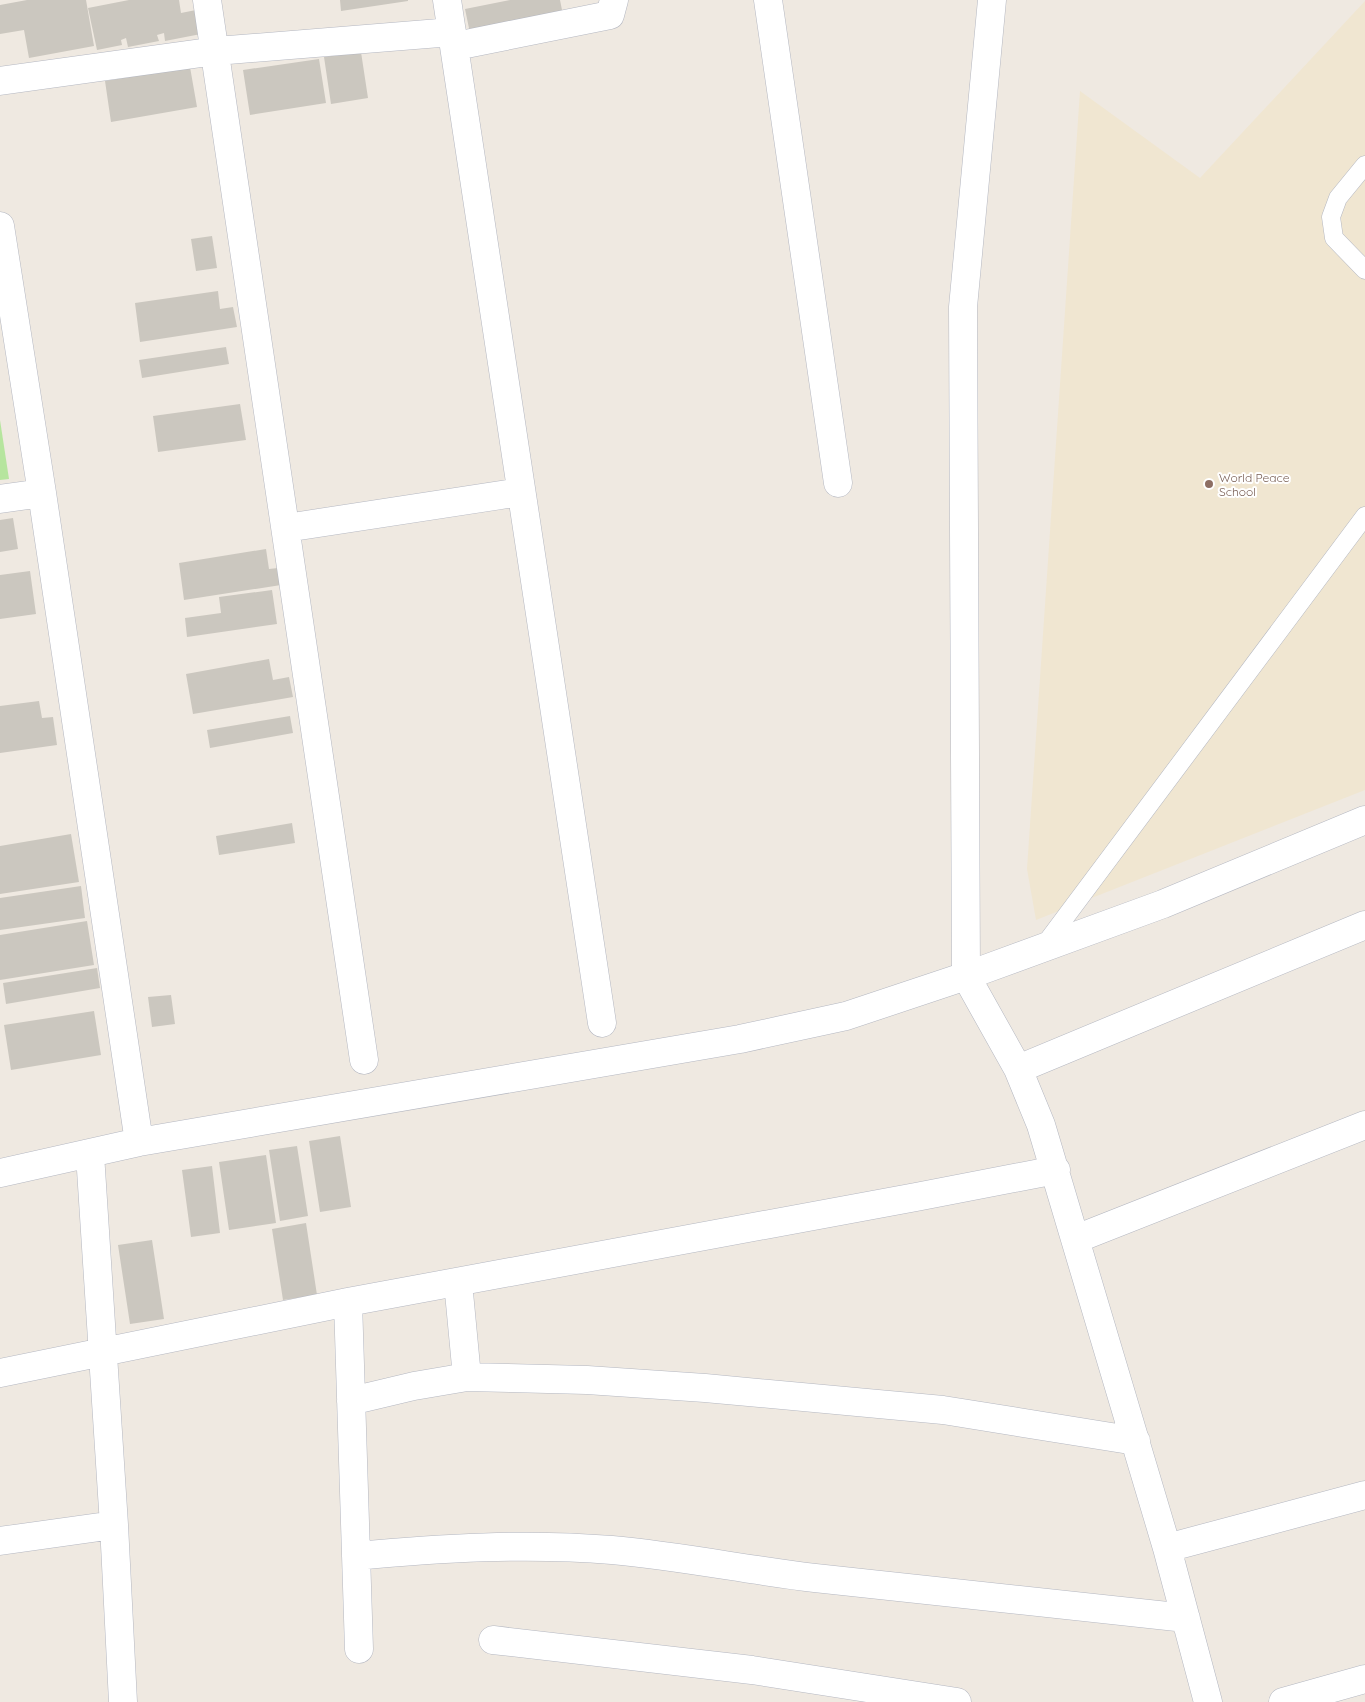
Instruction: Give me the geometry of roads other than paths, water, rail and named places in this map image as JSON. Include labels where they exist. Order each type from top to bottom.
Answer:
[{"type":"street","points":[[207,0],[364,1060]]},
{"type":"street","points":[[447,0],[459,38],[521,492],[602,1023]]},
{"type":"street","points":[[0,81],[216,51],[459,38],[610,16],[614,0]]},
{"type":"street","points":[[768,0],[838,483]]},
{"type":"street","points":[[992,0],[963,306],[966,976],[1018,1069],[1041,1125],[1136,1440],[1208,1702]]},
{"type":"street","points":[[0,226],[139,1142]]},
{"type":"street","points":[[286,528],[521,492]]},
{"type":"street","points":[[0,499],[42,493]]},
{"type":"street","points":[[0,1173],[139,1142],[740,1039],[846,1016],[966,976],[1163,904],[1365,820]]},
{"type":"street","points":[[1018,1069],[1365,925]]},
{"type":"street","points":[[1076,1240],[1365,1125]]},
{"type":"street","points":[[90,1154],[114,1525],[123,1702]]},
{"type":"street","points":[[0,1373],[348,1302],[916,1198],[1056,1170]]},
{"type":"street","points":[[458,1282],[467,1377]]},
{"type":"street","points":[[348,1302],[359,1649]]},
{"type":"street","points":[[351,1401],[414,1386],[467,1377],[587,1380],[705,1388],[943,1410],[1136,1440]]},
{"type":"street","points":[[1167,1548],[1365,1495]]},
{"type":"street","points":[[0,1541],[114,1525]]},
{"type":"street","points":[[356,1556],[429,1549],[490,1546],[540,1546],[612,1550],[813,1578],[1186,1618]]},
{"type":"street","points":[[493,1640],[752,1670],[957,1702]]},
{"type":"street","points":[[1283,1702],[1365,1679]]},
{"type":"lane","points":[[1365,165],[1338,198],[1331,217],[1334,238],[1365,270]]},
{"type":"lane","points":[[1041,949],[1365,516]]},
{"type":"place","name":"World Peace School","points":[[1209,484]]}]
